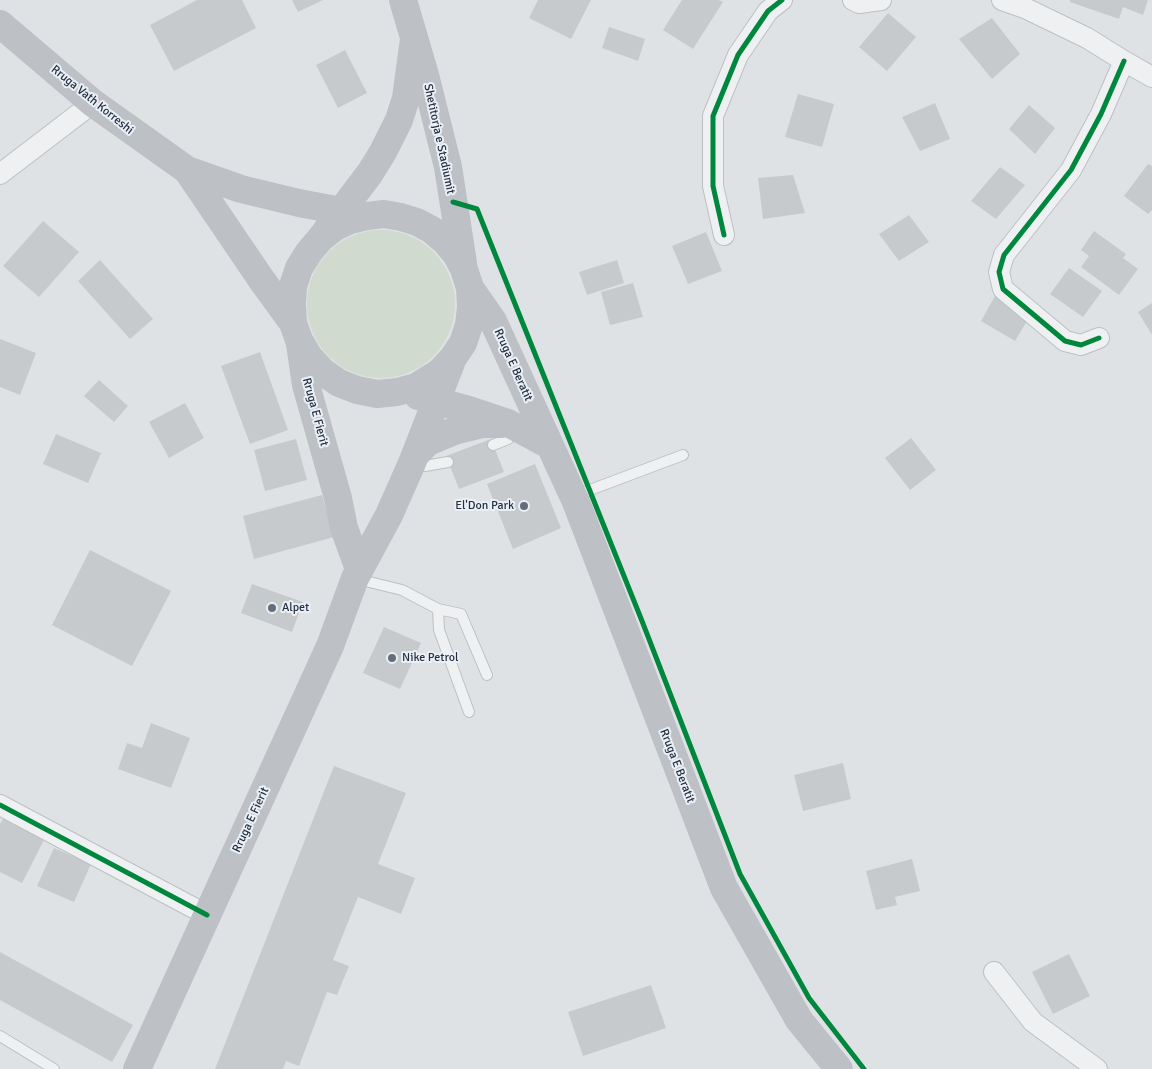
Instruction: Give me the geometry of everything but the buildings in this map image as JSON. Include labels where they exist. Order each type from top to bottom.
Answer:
[{"type":"main road","name":"Shetitorja e Stadiumit","points":[[406,2],[448,166],[471,307],[469,325],[463,343],[453,358]]},
{"type":"main road","name":"Rruga Vath Korreshi","points":[[0,24],[93,103],[187,170],[241,189],[354,213]]},
{"type":"main road","name":"Shetitorja e Stadiumit","points":[[354,213],[403,109],[408,87],[414,39]]},
{"type":"main road","points":[[281,198],[317,195],[344,186],[365,171],[383,152]]},
{"type":"main road","name":"Rruga Vath Korreshi","points":[[187,170],[296,332],[309,357],[322,372],[339,383],[357,390],[377,394],[397,392]]},
{"type":"main road","name":"Rruga E Beratit","points":[[354,213],[384,214],[401,217],[417,222],[432,230],[451,248],[493,322],[573,496],[724,888],[799,1020],[839,1069]]},
{"type":"main road","name":"Rruga E Fierit","points":[[354,213],[350,220],[334,228],[308,252],[299,268],[293,286],[292,304],[306,385],[357,574]]},
{"type":"main road","points":[[397,392],[425,382],[440,372],[453,358]]},
{"type":"main road","name":"Rruga E Fierit","points":[[137,1069],[330,646],[357,574],[389,515],[414,458],[453,358]]},
{"type":"main road","points":[[397,392],[436,400],[469,410],[505,432]]},
{"type":"main road","points":[[414,458],[428,442],[454,431],[483,424],[549,444]]},
{"type":"street","points":[[724,235],[713,186],[713,116],[738,55],[768,11],[782,0]]},
{"type":"street","points":[[853,0],[859,3],[880,0]]},
{"type":"street","points":[[1002,0],[1025,8],[1087,38],[1152,76]]},
{"type":"street","points":[[1099,338],[1080,345],[1065,341],[1003,289],[999,272],[1004,254],[1071,170],[1101,114],[1124,61]]},
{"type":"street","points":[[0,174],[93,103]]},
{"type":"street","points":[[0,805],[207,915]]},
{"type":"street","points":[[994,972],[1033,1022],[1097,1069]]},
{"type":"lane","points":[[573,496],[683,455]]},
{"type":"lane","points":[[414,458],[424,466],[448,462]]},
{"type":"lane","points":[[357,574],[402,590],[438,609],[461,614],[487,675]]},
{"type":"lane","points":[[438,609],[439,630],[469,712]]},
{"type":"lane","points":[[0,1036],[54,1069]]},
{"type":"shaded area","points":[[381,230],[409,236],[433,252],[449,276],[455,304],[449,332],[433,356],[409,372],[381,378],[353,372],[329,356],[313,332],[307,304],[313,276],[329,252],[353,236]]},
{"type":"cycle path","points":[[724,235],[713,186],[713,116],[738,55],[768,11],[782,0]]},
{"type":"cycle path","points":[[1099,338],[1081,345],[1065,341],[1003,289],[999,272],[1004,255],[1071,170],[1101,114],[1124,61]]},
{"type":"cycle path","points":[[453,202],[477,209],[642,621],[740,874],[809,998],[864,1069]]},
{"type":"cycle path","points":[[0,805],[207,915]]},
{"type":"place","name":"El'Don Park","points":[[524,506]]},
{"type":"place","name":"Alpet","points":[[272,608]]},
{"type":"place","name":"Nike Petrol","points":[[392,658]]}]
